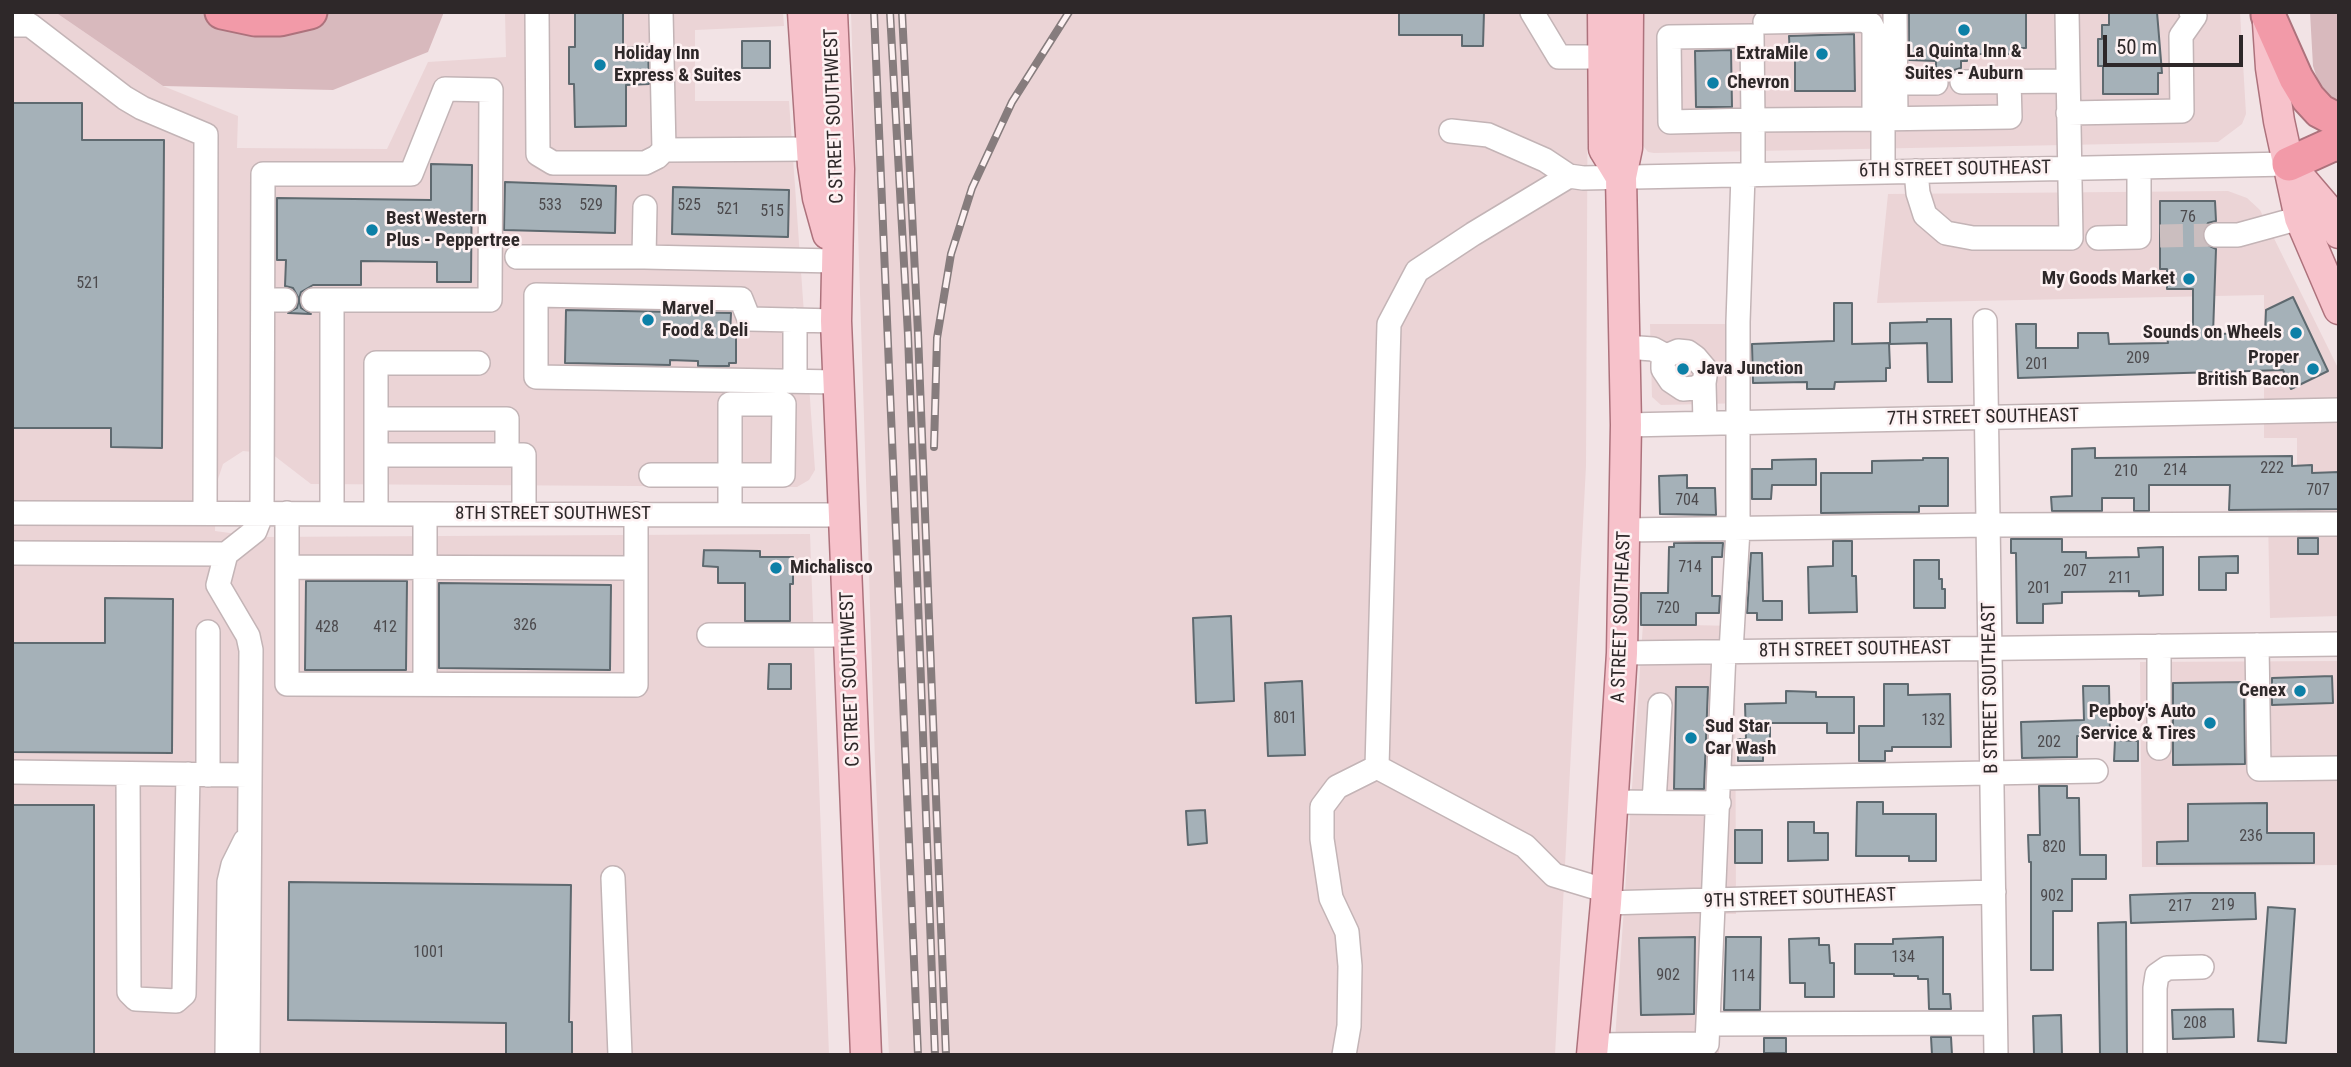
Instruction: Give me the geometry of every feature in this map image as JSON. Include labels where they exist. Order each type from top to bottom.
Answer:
[{"type":"highway","points":[[222,12],[255,19],[280,19],[310,12]]},
{"type":"highway","points":[[2268,14],[2296,78],[2308,98],[2320,111],[2339,121]]},
{"type":"highway","points":[[2289,164],[2339,144]]},
{"type":"highway","points":[[2289,164],[2339,169]]},
{"type":"main road","name":"C STREET SOUTHWEST","points":[[803,12],[811,149],[818,198],[835,261]]},
{"type":"main road","name":"C STREET SOUTHWEST","points":[[832,12],[839,160],[835,261],[836,321],[866,1055]]},
{"type":"main road","points":[[1603,12],[1604,149],[1622,177]]},
{"type":"main road","name":"A STREET SOUTHEAST","points":[[1593,1050],[1607,897],[1622,653],[1626,425],[1622,177],[1627,148],[1628,12]]},
{"type":"main road","points":[[2268,14],[2271,68],[2279,121],[2300,218],[2339,310]]},
{"type":"main road","points":[[2289,164],[2326,208],[2339,233]]},
{"type":"street","points":[[537,12],[538,154],[553,163],[645,163],[657,158],[664,150],[661,12]]},
{"type":"street","points":[[1532,12],[1559,57],[1603,58]]},
{"type":"street","points":[[1885,119],[1896,83],[1895,12]]},
{"type":"street","points":[[2067,12],[2069,168],[2083,238]]},
{"type":"street","points":[[2068,113],[2182,111],[2181,36],[2194,13]]},
{"type":"street","points":[[1883,172],[1885,119],[1871,24],[1863,20],[1763,23],[1669,37],[1670,122],[1753,120],[1885,119],[2010,117],[2010,82]]},
{"type":"street","points":[[1593,1050],[1707,1044],[1720,778],[1738,529],[1738,322],[1748,175],[1763,23]]},
{"type":"street","points":[[12,25],[30,25],[125,98],[206,135],[205,513]]},
{"type":"street","points":[[1962,82],[2068,81]]},
{"type":"street","points":[[1896,83],[1936,83]]},
{"type":"street","points":[[247,1055],[251,650],[248,636],[218,585],[226,554],[255,531],[262,513],[274,300],[263,174],[411,174],[445,89],[491,90],[490,300],[323,300],[332,513]]},
{"type":"street","points":[[1344,1055],[1349,1026],[1350,966],[1347,932],[1331,898],[1322,839],[1322,807],[1336,787],[1377,767],[1390,324],[1418,271],[1569,176],[1545,160],[1488,135],[1451,131]]},
{"type":"street","points":[[664,150],[811,149]]},
{"type":"street","name":"6TH STREET SOUTHEAST","points":[[1569,176],[2289,164]]},
{"type":"street","points":[[1916,171],[1918,193],[1925,215],[1946,233],[1973,238],[2083,238],[2149,236],[2139,167]]},
{"type":"street","points":[[644,257],[645,207]]},
{"type":"street","points":[[2216,235],[2238,235],[2300,218]]},
{"type":"street","points":[[517,257],[835,261]]},
{"type":"street","points":[[836,321],[749,319],[741,299],[536,295],[536,377],[838,382]]},
{"type":"street","points":[[794,320],[794,381]]},
{"type":"street","name":"B STREET SOUTHEAST","points":[[1985,321],[1996,1055]]},
{"type":"street","points":[[1625,346],[1653,349],[1666,356],[1663,369],[1671,382],[1683,389],[1695,388],[1704,383],[1705,424]]},
{"type":"street","points":[[376,513],[376,363],[478,363]]},
{"type":"street","name":"7TH STREET SOUTHEAST","points":[[1626,425],[2339,410]]},
{"type":"street","points":[[376,419],[507,419],[507,455]]},
{"type":"street","points":[[376,455],[524,455],[524,514]]},
{"type":"street","points":[[651,475],[730,475],[730,514]]},
{"type":"street","name":"8TH STREET SOUTHWEST","points":[[12,513],[845,515]]},
{"type":"street","points":[[287,513],[287,684],[636,685],[636,514]]},
{"type":"street","points":[[425,514],[425,684]]},
{"type":"street","points":[[1625,530],[2339,524]]},
{"type":"street","points":[[12,553],[226,554]]},
{"type":"street","points":[[287,567],[636,568]]},
{"type":"street","points":[[128,774],[129,992],[136,999],[176,1001],[184,994],[208,632]]},
{"type":"street","points":[[709,635],[850,635]]},
{"type":"street","name":"8TH STREET SOUTHEAST","points":[[1622,653],[2339,643]]},
{"type":"street","points":[[2257,645],[2259,769],[2339,768]]},
{"type":"street","points":[[2159,646],[2159,748]]},
{"type":"street","points":[[1654,802],[1660,705]]},
{"type":"street","name":"9TH STREET SOUTHEAST","points":[[1377,767],[1525,846],[1554,875],[1607,897],[1715,902],[1994,892]]},
{"type":"street","points":[[1720,778],[2096,771]]},
{"type":"street","points":[[12,772],[248,775]]},
{"type":"street","points":[[1613,802],[1719,803]]},
{"type":"street","points":[[227,1055],[229,882],[233,865],[248,835]]},
{"type":"street","points":[[613,878],[620,1055]]},
{"type":"street","points":[[2155,1055],[2157,975],[2167,968],[2202,967]]},
{"type":"street","points":[[1709,1024],[1996,1023]]},
{"type":"shaded area","points":[[12,12],[55,12],[163,86],[238,116],[237,148],[387,149],[428,62],[506,57],[505,12],[783,12],[784,26],[695,30],[695,101],[789,101],[815,470],[809,480],[797,487],[311,484],[272,454],[243,451],[223,464],[216,485],[215,531],[259,537],[810,534],[829,1055],[12,1055]]},
{"type":"shaded area","points":[[55,12],[444,12],[428,52],[333,90],[163,86]]},
{"type":"shaded area","points":[[851,12],[1588,12],[1586,466],[1555,1055],[889,1055],[875,762]]},
{"type":"shaded area","points":[[1638,12],[2240,12],[2246,114],[2242,124],[2218,142],[1648,152],[1640,142]]},
{"type":"shaded area","points":[[2310,12],[2339,12],[2339,106],[2319,84],[2313,66]]},
{"type":"shaded area","points":[[2228,191],[2247,198],[2260,210],[2339,370],[2339,616],[2270,618],[2268,518],[2297,518],[2297,438],[2264,438],[2264,295],[1877,303],[1888,194]]},
{"type":"shaded area","points":[[1650,324],[1746,324],[1747,403],[1661,405],[1652,397]]},
{"type":"shaded area","points":[[1643,624],[1735,626],[1736,914],[1720,914],[1719,1055],[1614,1055]]},
{"type":"shaded area","points":[[2339,661],[2339,865],[2142,867],[2140,662]]},
{"type":"building","name":"Holiday Inn Express & Suites","points":[[575,12],[623,12],[623,48],[648,47],[649,84],[626,85],[626,126],[575,127],[574,84],[569,84],[569,47],[575,47]]},
{"type":"building","points":[[1399,12],[1484,12],[1483,46],[1462,46],[1462,35],[1399,35]]},
{"type":"building","name":"La Quinta Inn & Suites - Auburn","points":[[1909,12],[2026,12],[2026,48],[2019,48],[2019,54],[1967,54],[1967,61],[1961,61],[1961,68],[1954,70],[1949,78],[1944,71],[1936,69],[1936,61],[1909,60]]},
{"type":"building","points":[[2109,12],[2157,12],[2162,73],[2158,73],[2158,94],[2103,94],[2103,66],[2098,66],[2098,39],[2102,39],[2102,25],[2109,25]]},
{"type":"building","name":"ExtraMile","points":[[1854,34],[1855,91],[1795,91],[1795,59],[1790,59],[1789,36]]},
{"type":"building","points":[[742,41],[770,41],[770,68],[742,68]]},
{"type":"building","name":"Chevron","points":[[1731,50],[1732,107],[1696,107],[1695,51]]},
{"type":"building","points":[[12,103],[82,103],[82,140],[164,140],[162,448],[111,447],[111,428],[12,428]]},
{"type":"building","name":"Best Western Plus - Peppertree","points":[[431,164],[472,165],[471,282],[437,282],[437,262],[361,261],[361,285],[313,285],[301,292],[299,299],[293,288],[285,286],[286,260],[277,260],[277,198],[431,200]]},
{"type":"building","points":[[505,182],[616,186],[615,233],[504,230]]},
{"type":"building","points":[[673,187],[789,190],[788,237],[672,234]]},
{"type":"building","points":[[2160,201],[2215,201],[2216,221],[2208,223],[2202,234],[2204,243],[2216,249],[2213,334],[2265,333],[2266,310],[2293,297],[2328,371],[2291,389],[2283,370],[2018,378],[2016,324],[2036,324],[2036,348],[2078,348],[2078,333],[2108,333],[2109,344],[2168,343],[2167,337],[2193,336],[2193,289],[2167,289],[2167,269],[2160,269]]},
{"type":"building","points":[[299,299],[301,308],[311,314],[288,313],[297,308]]},
{"type":"building","points":[[1834,303],[1852,303],[1852,344],[1889,343],[1890,368],[1886,368],[1886,381],[1835,382],[1834,389],[1807,389],[1807,382],[1753,383],[1752,344],[1834,341]]},
{"type":"building","name":"Marvel Food & Deli","points":[[566,310],[731,313],[730,335],[736,335],[736,363],[729,363],[729,366],[698,366],[698,361],[670,360],[670,365],[565,363]]},
{"type":"building","points":[[1927,319],[1951,319],[1952,382],[1928,382],[1927,343],[1890,344],[1890,323],[1927,322]]},
{"type":"building","points":[[2095,448],[2095,458],[2292,456],[2292,466],[2312,465],[2312,473],[2339,472],[2339,509],[2229,510],[2230,485],[2149,485],[2149,511],[2134,511],[2134,498],[2102,498],[2102,511],[2052,511],[2051,497],[2072,496],[2072,449]]},
{"type":"building","points":[[1948,458],[1948,506],[1919,506],[1919,512],[1821,513],[1821,473],[1872,473],[1872,461]]},
{"type":"building","points":[[1816,459],[1816,485],[1772,485],[1771,499],[1752,499],[1752,469],[1772,469],[1772,460]]},
{"type":"building","points":[[1687,475],[1687,488],[1715,488],[1716,515],[1660,514],[1659,476]]},
{"type":"building","points":[[2298,538],[2318,538],[2318,554],[2298,554]]},
{"type":"building","points":[[2011,539],[2062,539],[2062,552],[2086,552],[2086,558],[2139,557],[2138,548],[2163,547],[2163,595],[2139,596],[2139,591],[2062,592],[2062,603],[2043,604],[2043,623],[2017,623],[2016,553],[2011,553]]},
{"type":"building","points":[[1833,541],[1852,541],[1852,576],[1856,576],[1857,612],[1809,613],[1808,567],[1833,566]]},
{"type":"building","points":[[1674,543],[1723,543],[1722,557],[1712,557],[1712,596],[1720,596],[1719,613],[1696,613],[1696,625],[1641,625],[1641,593],[1668,593],[1669,547],[1674,547]]},
{"type":"building","points":[[704,550],[760,551],[760,557],[793,557],[790,621],[745,621],[745,583],[718,583],[718,567],[703,566]]},
{"type":"building","points":[[1751,553],[1762,553],[1763,601],[1782,601],[1782,620],[1757,620],[1757,613],[1747,613]]},
{"type":"building","points":[[2238,556],[2238,573],[2226,573],[2226,590],[2199,590],[2199,557]]},
{"type":"building","points":[[1914,560],[1939,560],[1939,579],[1942,579],[1942,589],[1945,589],[1945,608],[1914,608]]},
{"type":"building","points":[[306,581],[407,581],[406,670],[305,670]]},
{"type":"building","points":[[439,583],[611,585],[610,670],[439,668]]},
{"type":"building","points":[[105,598],[173,599],[172,753],[12,752],[12,643],[105,643]]},
{"type":"building","points":[[1231,616],[1234,701],[1196,703],[1193,618]]},
{"type":"building","points":[[769,664],[791,664],[791,689],[768,689]]},
{"type":"building","name":"Cenex","points":[[2332,676],[2333,703],[2272,705],[2272,678]]},
{"type":"building","points":[[1302,681],[1305,755],[1268,756],[1265,683]]},
{"type":"building","name":"Pepboy's Auto Service & Tires","points":[[2244,682],[2245,764],[2173,765],[2173,683]]},
{"type":"building","points":[[1884,684],[1908,684],[1908,695],[1950,694],[1951,747],[1892,747],[1892,751],[1885,751],[1885,761],[1859,761],[1859,726],[1884,726]]},
{"type":"building","points":[[2083,686],[2109,686],[2110,736],[2077,736],[2077,757],[2022,758],[2021,722],[2084,720]]},
{"type":"building","name":"Sud Star Car Wash","points":[[1676,687],[1708,687],[1704,789],[1674,789]]},
{"type":"building","points":[[1786,691],[1816,692],[1816,697],[1854,697],[1854,733],[1827,733],[1827,723],[1770,723],[1770,742],[1763,742],[1763,761],[1738,761],[1738,739],[1746,739],[1745,704],[1786,703]]},
{"type":"building","points":[[2115,740],[2138,741],[2138,761],[2114,761]]},
{"type":"building","points":[[2039,786],[2067,786],[2067,798],[2079,798],[2080,855],[2106,855],[2106,879],[2072,879],[2072,911],[2053,911],[2053,970],[2031,970],[2031,862],[2028,835],[2040,835]]},
{"type":"building","points":[[1857,802],[1883,802],[1883,814],[1936,814],[1936,861],[1909,861],[1909,856],[1856,856]]},
{"type":"building","points":[[2267,803],[2267,833],[2314,833],[2314,863],[2157,864],[2157,842],[2188,841],[2188,804]]},
{"type":"building","points":[[12,805],[94,805],[94,1055],[12,1055]]},
{"type":"building","points":[[1205,810],[1207,843],[1188,845],[1186,811]]},
{"type":"building","points":[[1788,822],[1814,822],[1814,833],[1828,833],[1828,860],[1788,861]]},
{"type":"building","points":[[1735,830],[1762,830],[1762,863],[1735,863]]},
{"type":"building","points":[[289,882],[571,885],[569,1022],[572,1022],[572,1055],[506,1055],[506,1023],[288,1020]]},
{"type":"building","points":[[2255,893],[2256,919],[2131,923],[2130,895]]},
{"type":"building","points":[[2268,907],[2295,909],[2286,1043],[2258,1041]]},
{"type":"building","points":[[2126,922],[2127,1055],[2100,1055],[2098,923]]},
{"type":"building","points":[[1695,937],[1694,1014],[1641,1015],[1639,938]]},
{"type":"building","points":[[1726,937],[1761,937],[1760,1010],[1724,1010]]},
{"type":"building","points":[[1943,937],[1943,994],[1950,994],[1951,1009],[1929,1009],[1928,979],[1894,974],[1855,974],[1855,944],[1893,944],[1893,939]]},
{"type":"building","points":[[1819,938],[1819,945],[1829,945],[1830,963],[1834,963],[1834,997],[1805,997],[1805,983],[1790,983],[1789,939]]},
{"type":"building","points":[[2233,1009],[2234,1037],[2173,1039],[2172,1010]]},
{"type":"building","points":[[2061,1015],[2062,1055],[2034,1055],[2033,1016]]},
{"type":"building","points":[[1931,1037],[1951,1037],[1952,1055],[1932,1055]]},
{"type":"building","points":[[1764,1038],[1786,1038],[1786,1053],[1764,1053]]},
{"type":"tunnel","points":[[2160,236],[2216,235]]},
{"type":"railway","points":[[874,12],[918,1055]]},
{"type":"railway","points":[[890,12],[908,335],[935,1055]]},
{"type":"railway","points":[[902,12],[918,333],[946,1055]]},
{"type":"railway","points":[[934,447],[937,338],[951,254],[972,188],[1012,102],[1069,12]]},
{"type":"place","name":"La Quinta Inn & Suites - Auburn","points":[[1964,30]]},
{"type":"place","name":"ExtraMile","points":[[1822,54]]},
{"type":"place","name":"Holiday Inn Express & Suites","points":[[600,65]]},
{"type":"place","name":"Chevron","points":[[1713,83]]},
{"type":"place","name":"Best Western Plus - Peppertree","points":[[372,230]]},
{"type":"place","name":"My Goods Market","points":[[2189,279]]},
{"type":"place","name":"Marvel Food & Deli","points":[[648,320]]},
{"type":"place","name":"Sounds on Wheels","points":[[2296,333]]},
{"type":"place","name":"Java Junction","points":[[1683,369]]},
{"type":"place","name":"Proper British Bacon","points":[[2313,369]]},
{"type":"place","name":"Michalisco","points":[[776,568]]},
{"type":"place","name":"Cenex","points":[[2300,691]]},
{"type":"place","name":"Pepboy's Auto Service & Tires","points":[[2210,723]]},
{"type":"place","name":"Sud Star Car Wash","points":[[1691,738]]}]
